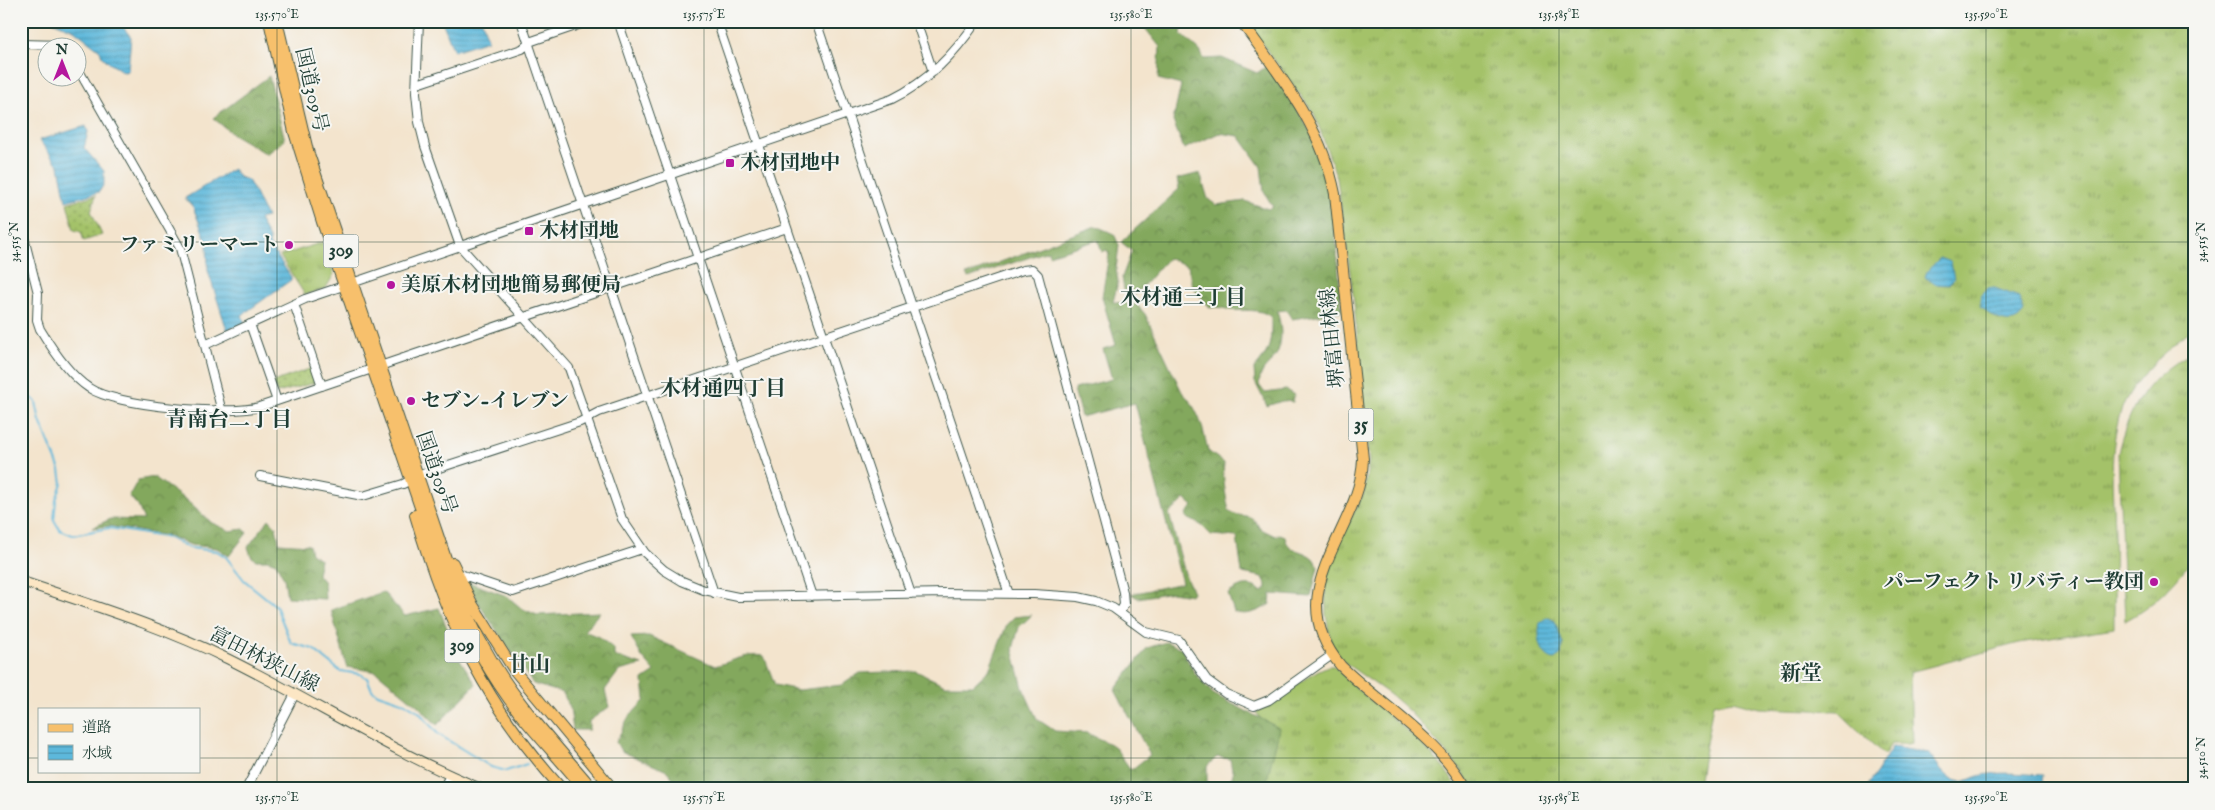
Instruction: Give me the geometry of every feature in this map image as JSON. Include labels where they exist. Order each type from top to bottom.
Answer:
[{"type":"main road","name":"国道309号","points":[[268,21],[294,132],[414,478],[457,591],[477,635],[515,696],[573,770],[584,789]]},
{"type":"main road","name":"国道309号","points":[[277,21],[300,124],[348,284]]},
{"type":"main road","name":"堺富田林線","points":[[1241,21],[1294,94],[1312,124],[1326,158],[1335,194],[1363,459],[1358,493],[1328,555],[1320,580],[1319,620],[1332,655],[1349,674],[1438,750],[1455,770],[1466,789]]},
{"type":"main road","name":"309","points":[[562,789],[535,758],[503,716],[466,654],[449,616],[422,539],[408,491],[414,478],[426,486],[458,573],[473,605],[514,670],[613,789]]},
{"type":"main road","name":"富田林狭山線","points":[[21,581],[160,629],[227,659],[450,775],[482,789]]},
{"type":"main road","name":"国道309号","points":[[573,770],[594,789]]},
{"type":"street","points":[[419,21],[417,105],[422,136],[460,246],[568,368],[622,519],[642,549],[672,575],[692,586],[714,593],[738,597],[1010,594],[1087,598],[1120,612],[1146,632],[1179,640],[1185,645],[1207,680],[1226,694],[1254,706],[1264,703],[1332,655]]},
{"type":"street","points":[[521,21],[714,593]]},
{"type":"street","points":[[417,84],[522,49],[528,44],[590,21]]},
{"type":"street","points":[[618,21],[812,596]]},
{"type":"street","points":[[717,21],[911,594]]},
{"type":"street","points":[[816,21],[1010,594]]},
{"type":"street","points":[[916,21],[934,72]]},
{"type":"street","points":[[205,345],[294,304],[348,284],[759,145],[902,94],[934,72],[958,47],[977,21]]},
{"type":"street","points":[[21,44],[38,44]]},
{"type":"street","points":[[88,86],[180,248],[222,412]]},
{"type":"street","points":[[21,226],[38,293],[37,320],[40,329],[83,384],[94,392],[112,398],[222,412],[250,410],[787,228]]},
{"type":"street","points":[[260,476],[363,496],[587,419],[599,412],[1023,270],[1035,270],[1123,592],[1124,604],[1120,612]]},
{"type":"street","points":[[294,304],[322,386]]},
{"type":"street","points":[[250,324],[277,401]]},
{"type":"street","points":[[458,573],[513,592],[642,549]]},
{"type":"street","points":[[246,789],[295,694]]},
{"type":"street","points":[[443,789],[450,775]]},
{"type":"green space","points":[[1143,21],[1183,21],[1181,34],[1200,51],[1204,59],[1222,58],[1257,73],[1267,66],[1299,112],[1315,141],[1328,181],[1332,203],[1342,311],[1292,319],[1286,310],[1277,311],[1281,331],[1280,346],[1272,361],[1264,369],[1259,385],[1265,393],[1286,390],[1294,395],[1293,402],[1282,401],[1267,406],[1255,382],[1254,369],[1264,356],[1269,345],[1271,317],[1256,311],[1230,310],[1218,307],[1210,308],[1193,287],[1188,266],[1168,258],[1135,295],[1124,290],[1122,277],[1132,251],[1121,242],[1179,189],[1177,179],[1200,173],[1208,199],[1216,205],[1245,201],[1268,209],[1273,207],[1264,192],[1261,167],[1239,136],[1219,133],[1184,149],[1173,121],[1181,85],[1158,79],[1160,47],[1145,28]]},
{"type":"green space","points":[[1245,21],[2194,21],[2194,328],[2163,354],[2142,377],[2125,400],[2117,426],[2112,471],[2114,628],[2019,643],[1910,672],[1912,744],[1891,744],[1884,755],[1838,711],[1759,708],[1733,701],[1713,704],[1698,789],[1473,789],[1459,767],[1410,712],[1392,696],[1341,660],[1331,643],[1326,615],[1325,580],[1338,543],[1364,493],[1369,461],[1353,293],[1337,178],[1314,113]]},
{"type":"green space","points":[[269,76],[285,140],[267,154],[234,135],[213,118]]},
{"type":"green space","points":[[96,195],[91,211],[102,235],[84,241],[81,232],[74,230],[67,203]]},
{"type":"green space","points":[[1096,226],[1114,234],[1119,245],[1116,269],[1118,282],[1113,302],[1137,305],[1145,314],[1182,392],[1193,405],[1202,427],[1208,451],[1224,463],[1224,481],[1229,511],[1234,514],[1250,517],[1259,528],[1275,536],[1280,534],[1285,536],[1291,548],[1313,558],[1318,567],[1311,597],[1271,594],[1270,604],[1262,609],[1248,614],[1234,612],[1228,594],[1237,588],[1245,586],[1254,587],[1262,592],[1267,588],[1263,577],[1242,573],[1237,537],[1211,535],[1201,525],[1187,518],[1186,513],[1193,506],[1185,499],[1169,514],[1186,577],[1193,592],[1191,595],[1172,592],[1138,598],[1131,594],[1182,583],[1135,403],[1081,417],[1074,389],[1112,379],[1103,349],[1116,345],[1102,297],[1109,254],[1107,250],[1102,252],[1098,240],[1049,255],[1048,251],[968,278],[966,275]]},
{"type":"green space","points":[[323,242],[334,274],[326,288],[305,295],[280,256]]},
{"type":"green space","points":[[2194,352],[2194,557],[2155,601],[2125,621],[2118,453],[2128,420],[2143,393],[2165,370]]},
{"type":"green space","points":[[312,368],[315,379],[314,383],[277,393],[273,382]]},
{"type":"green space","points":[[154,477],[187,501],[212,523],[230,531],[244,529],[247,533],[229,556],[217,548],[191,545],[169,536],[109,526],[92,528],[110,519],[144,520],[138,506],[129,496],[138,480]]},
{"type":"green space","points":[[269,519],[276,527],[279,543],[309,545],[311,553],[320,559],[317,574],[324,582],[325,599],[287,597],[284,578],[276,563],[268,560],[256,560],[251,556],[248,547]]},
{"type":"green space","points":[[468,582],[507,596],[521,608],[537,615],[600,612],[584,631],[599,637],[614,649],[614,656],[642,665],[619,671],[605,690],[609,707],[589,721],[589,730],[573,730],[570,708],[563,693],[533,684],[480,606]]},
{"type":"green space","points":[[383,592],[405,616],[439,608],[459,658],[476,684],[437,725],[417,705],[377,672],[347,667],[331,610]]},
{"type":"green space","points":[[1032,615],[1019,627],[1013,649],[1023,688],[1037,719],[1055,731],[1087,733],[1114,746],[1131,770],[1150,755],[1115,690],[1147,648],[1166,642],[1181,648],[1194,672],[1213,694],[1279,728],[1266,789],[1217,789],[1233,776],[1230,759],[1217,757],[1207,766],[1207,785],[1203,789],[682,789],[667,771],[621,751],[616,742],[628,718],[645,700],[643,680],[655,672],[642,657],[631,637],[649,636],[715,666],[745,657],[764,656],[775,685],[799,690],[842,685],[860,673],[916,671],[945,685],[973,685],[989,670],[1007,624],[1014,617]]},
{"type":"green space","points":[[1328,666],[1334,666],[1416,739],[1446,771],[1458,789],[1247,789],[1269,730],[1256,712],[1317,671]]},
{"type":"water","points":[[52,21],[114,21],[123,27],[131,37],[128,71],[124,72],[109,63],[102,56],[100,50],[88,41],[88,38],[84,38],[74,30]]},
{"type":"water","points":[[442,21],[482,21],[488,40],[454,51]]},
{"type":"water","points":[[86,126],[88,132],[84,148],[104,171],[104,184],[99,192],[66,201],[59,166],[39,140]]},
{"type":"water","points":[[233,169],[239,177],[248,180],[253,189],[267,217],[259,219],[270,241],[269,244],[291,277],[291,280],[242,315],[245,323],[227,330],[208,271],[207,243],[193,207],[185,198]]},
{"type":"water","points":[[1940,258],[1951,262],[1954,279],[1948,285],[1935,284],[1925,277],[1927,271]]},
{"type":"water","points":[[1988,288],[1995,288],[2019,297],[2024,312],[2014,321],[2002,320],[1990,315],[1980,307],[1981,295]]},
{"type":"water","points":[[1547,617],[1555,621],[1563,644],[1561,655],[1554,659],[1545,654],[1539,639],[1540,623]]},
{"type":"water","points":[[1892,747],[1929,753],[1945,774],[1956,781],[1965,781],[1978,776],[1994,774],[2043,775],[2041,789],[1866,789]]},
{"type":"waterway","points":[[1409,21],[1414,25]]},
{"type":"waterway","points":[[21,398],[32,398],[36,402],[40,421],[60,470],[62,483],[56,500],[54,520],[60,530],[73,535],[109,528],[169,538],[190,548],[217,551],[226,557],[244,580],[276,606],[291,643],[313,649],[340,671],[360,674],[367,678],[372,690],[378,694],[405,703],[418,711],[438,734],[491,767],[506,771],[527,764]]},
{"type":"place","name":"木材団地中","points":[[730,163]]},
{"type":"place","name":"木材団地","points":[[529,231]]},
{"type":"place","name":"ファミリーマート","points":[[289,245]]},
{"type":"place","name":"美原木材団地簡易郵便局","points":[[391,285]]},
{"type":"place","name":"セブン-イレブン","points":[[411,401]]},
{"type":"place","name":"パーフェクト リバティー教団","points":[[2154,582]]},
{"type":"district","name":"木材通三丁目","points":[[1183,298]]},
{"type":"district","name":"木材通四丁目","points":[[723,389]]},
{"type":"district","name":"青南台二丁目","points":[[229,420]]},
{"type":"district","name":"廿山","points":[[529,665]]},
{"type":"district","name":"新堂","points":[[1801,674]]}]
